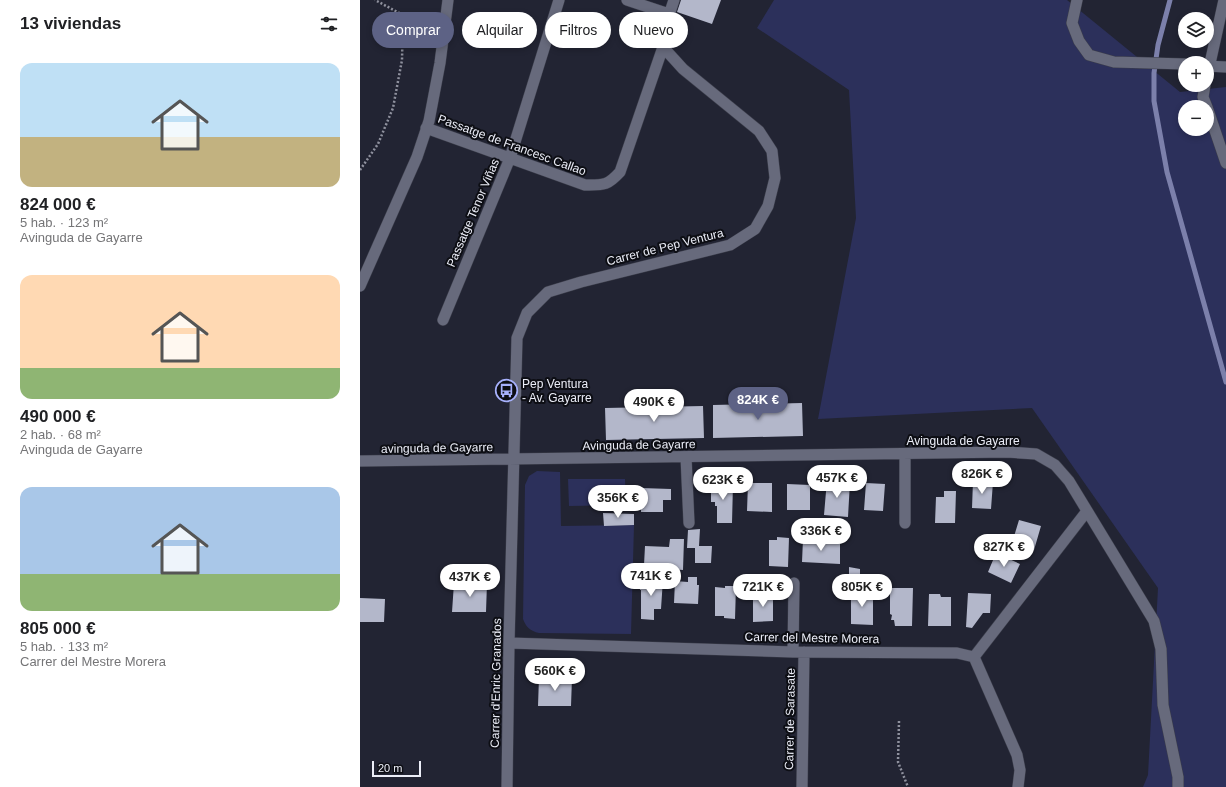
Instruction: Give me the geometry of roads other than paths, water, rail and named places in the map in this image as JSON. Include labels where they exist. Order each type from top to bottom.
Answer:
[{"type":"street","points":[[360,286],[417,157],[426,128],[440,63],[448,0]]},
{"type":"street","name":"Passatge Tenor Viñas","points":[[443,320],[510,158],[558,0]]},
{"type":"street","points":[[627,0],[663,12]]},
{"type":"street","points":[[670,12],[674,0]]},
{"type":"street","points":[[1077,0],[1072,24],[1079,41],[1089,54],[1114,62],[1178,64]]},
{"type":"street","points":[[1211,56],[1224,0]]},
{"type":"street","name":"Passatge de Francesc Callao","points":[[426,128],[585,185],[599,185],[611,182],[620,172],[663,48]]},
{"type":"street","name":"Carrer de Pep Ventura","points":[[514,460],[517,338],[527,313],[548,292],[581,282],[730,245],[755,229],[768,206],[775,178],[772,151],[759,131],[683,69],[664,48]]},
{"type":"street","points":[[1214,69],[1226,67]]},
{"type":"street","points":[[1214,128],[1226,163]]},
{"type":"street","name":"Avinguda de Gayarre","points":[[514,460],[1007,452],[1036,454],[1055,465],[1069,481],[1154,621],[1161,649],[1163,705],[1178,777],[1178,787]]},
{"type":"street","points":[[905,454],[905,523]]},
{"type":"street","points":[[686,457],[689,523]]},
{"type":"street","name":"avinguda de Gayarre","points":[[360,461],[514,460]]},
{"type":"street","name":"Carrer d'Enric Granados","points":[[507,787],[508,643],[514,460]]},
{"type":"street","points":[[1018,787],[1020,770],[1017,755],[974,657],[1086,511]]},
{"type":"street","name":"Carrer de Sarasate","points":[[793,652],[794,584]]},
{"type":"street","name":"Carrer del Mestre Morera","points":[[508,643],[793,652],[957,653],[974,657]]},
{"type":"street","name":"Carrer de Sarasate","points":[[802,787],[804,652]]},
{"type":"waterway","points":[[1170,0],[1158,45],[1154,73],[1154,101],[1167,172],[1226,382]]},
{"type":"place","name":"Pep Ventura - Av. Gayarre","points":[[506,391]]}]
